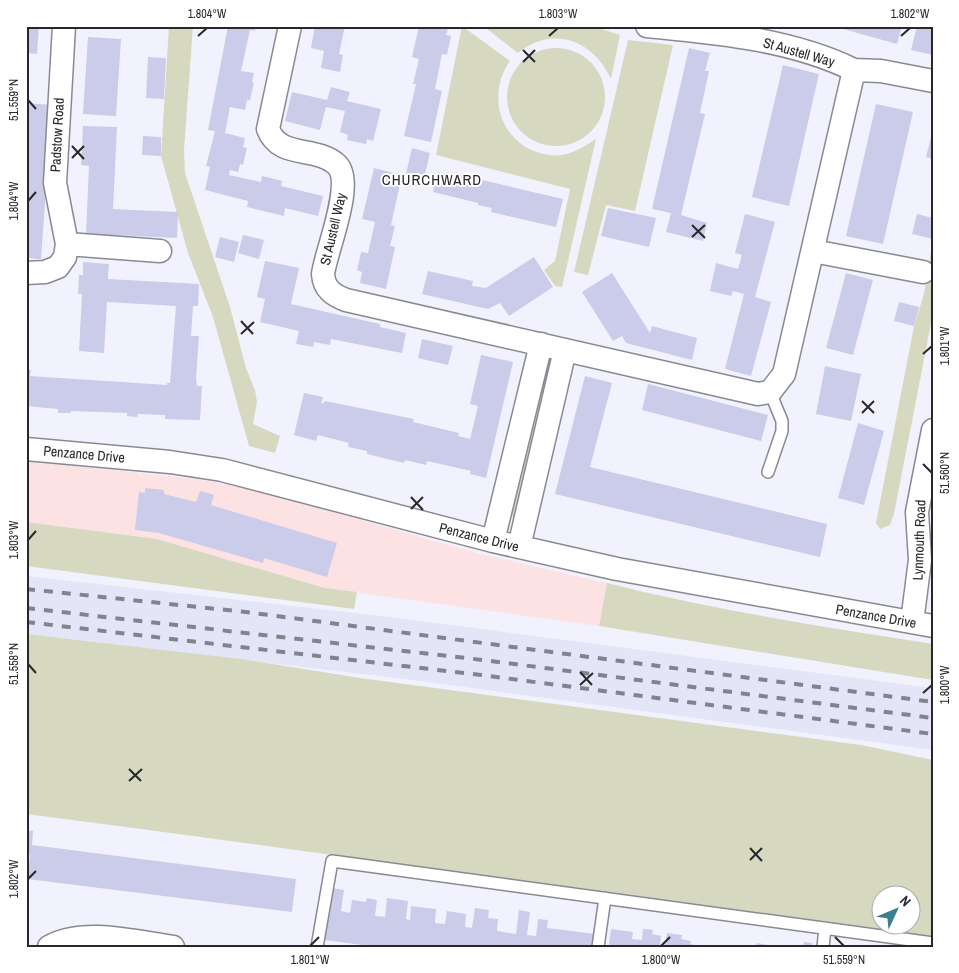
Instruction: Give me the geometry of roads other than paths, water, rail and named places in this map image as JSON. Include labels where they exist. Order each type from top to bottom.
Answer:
[{"type":"street","name":"Padstow Road","points":[[64,26],[55,184],[67,244]]},
{"type":"street","name":"St Austell Way","points":[[290,26],[268,129],[272,138],[282,146],[332,161],[341,169],[344,181],[341,202],[323,274],[328,288],[335,295],[346,300],[758,394],[770,392]]},
{"type":"street","name":"St Austell Way","points":[[647,26],[705,32],[761,41],[831,59],[854,70]]},
{"type":"street","points":[[770,392],[784,374],[854,70],[881,71],[933,81]]},
{"type":"street","points":[[26,273],[45,272],[58,267],[65,257],[67,244],[160,251]]},
{"type":"street","points":[[813,251],[923,272]]},
{"type":"street","points":[[493,541],[541,344]]},
{"type":"street","points":[[519,547],[565,350]]},
{"type":"street","name":"Lynmouth Road","points":[[922,624],[920,560],[916,521],[927,488],[933,430]]},
{"type":"street","name":"Penzance Drive","points":[[26,448],[170,462],[222,470],[493,541],[617,569],[922,624]]},
{"type":"street","points":[[49,947],[73,938],[91,937],[173,947]]},
{"type":"lane","points":[[768,472],[782,431],[782,421],[770,392]]},
{"type":"lane","points":[[317,947],[332,861],[933,943]]},
{"type":"lane","points":[[598,947],[605,898]]},
{"type":"lane","points":[[823,947],[825,928]]},
{"type":"railway","points":[[26,589],[246,612],[933,702]]},
{"type":"railway","points":[[26,608],[483,660],[933,718]]},
{"type":"railway","points":[[26,622],[481,675],[933,734]]},
{"type":"district","name":"CHURCHWARD","points":[[432,180]]}]
